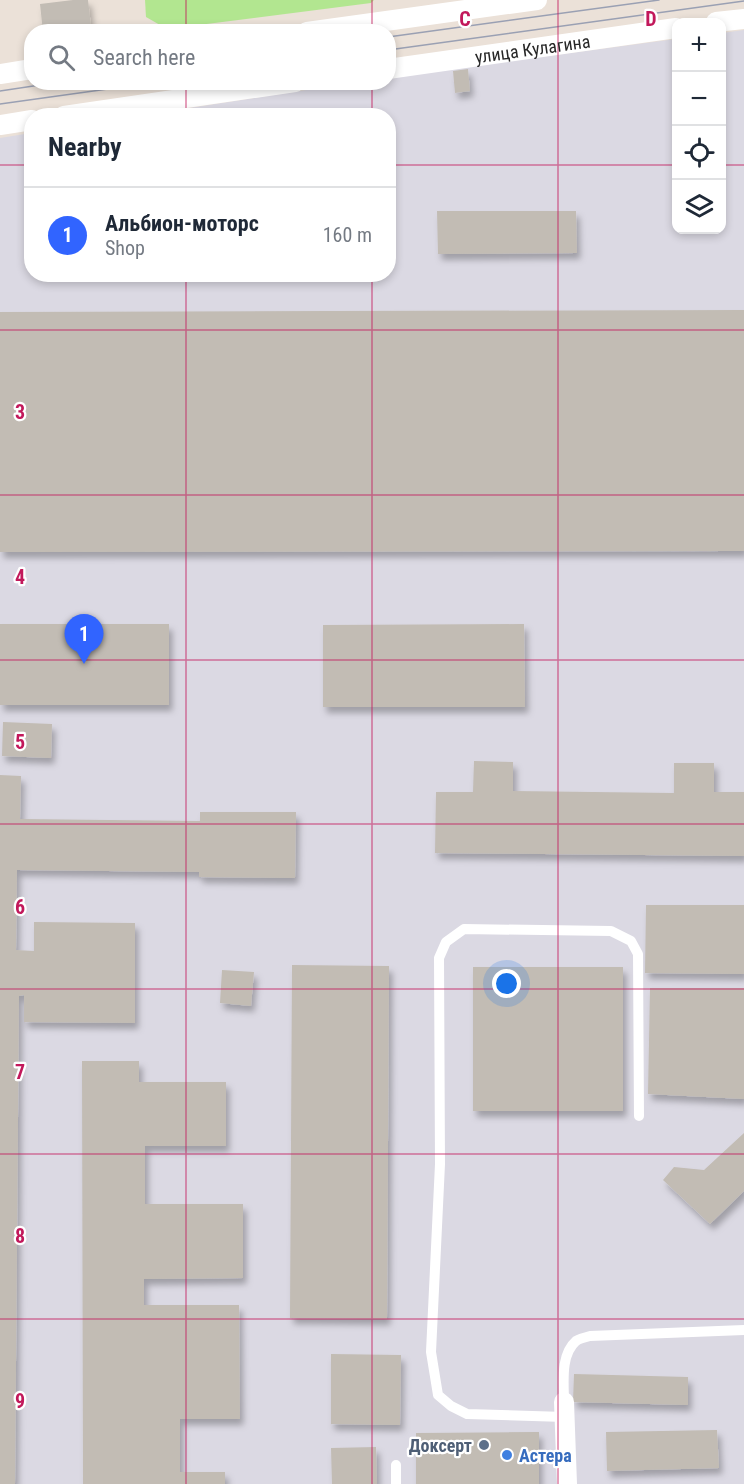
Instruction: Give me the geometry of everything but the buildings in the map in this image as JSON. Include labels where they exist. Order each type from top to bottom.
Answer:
[{"type":"street","points":[[364,24],[537,0]]},
{"type":"street","points":[[726,21],[744,19]]},
{"type":"street","name":"улица Кулагина","points":[[396,68],[672,29]]},
{"type":"street","points":[[0,74],[24,70]]},
{"type":"street","points":[[118,108],[241,90]]},
{"type":"street","points":[[0,124],[24,121]]},
{"type":"street","points":[[565,1410],[567,1484]]},
{"type":"lane","points":[[639,1116],[638,954],[631,941],[611,931],[464,929],[446,942],[439,958],[440,1164],[431,1352],[438,1395],[451,1406],[466,1414],[565,1410],[565,1364],[569,1352],[577,1341],[590,1336],[744,1330]]},
{"type":"lane","points":[[396,1465],[396,1484]]},
{"type":"shaded area","points":[[744,30],[744,1484],[0,1484],[0,138],[24,134],[24,282],[396,282],[396,108],[190,108],[306,90],[396,90],[396,76],[672,40],[672,234],[726,234],[726,32]]},
{"type":"green space","points":[[145,0],[374,0],[371,3],[206,24],[158,24],[146,17]]},
{"type":"tram line","points":[[396,36],[659,0]]},
{"type":"tram line","points":[[396,49],[744,1]]},
{"type":"tram line","points":[[0,91],[24,87]]},
{"type":"tram line","points":[[0,104],[101,90]]},
{"type":"place","name":"Альбион-моторс","points":[[84,664]]},
{"type":"place","name":"Доксерт","points":[[484,1445]]},
{"type":"place","name":"Астера","points":[[507,1455]]}]
